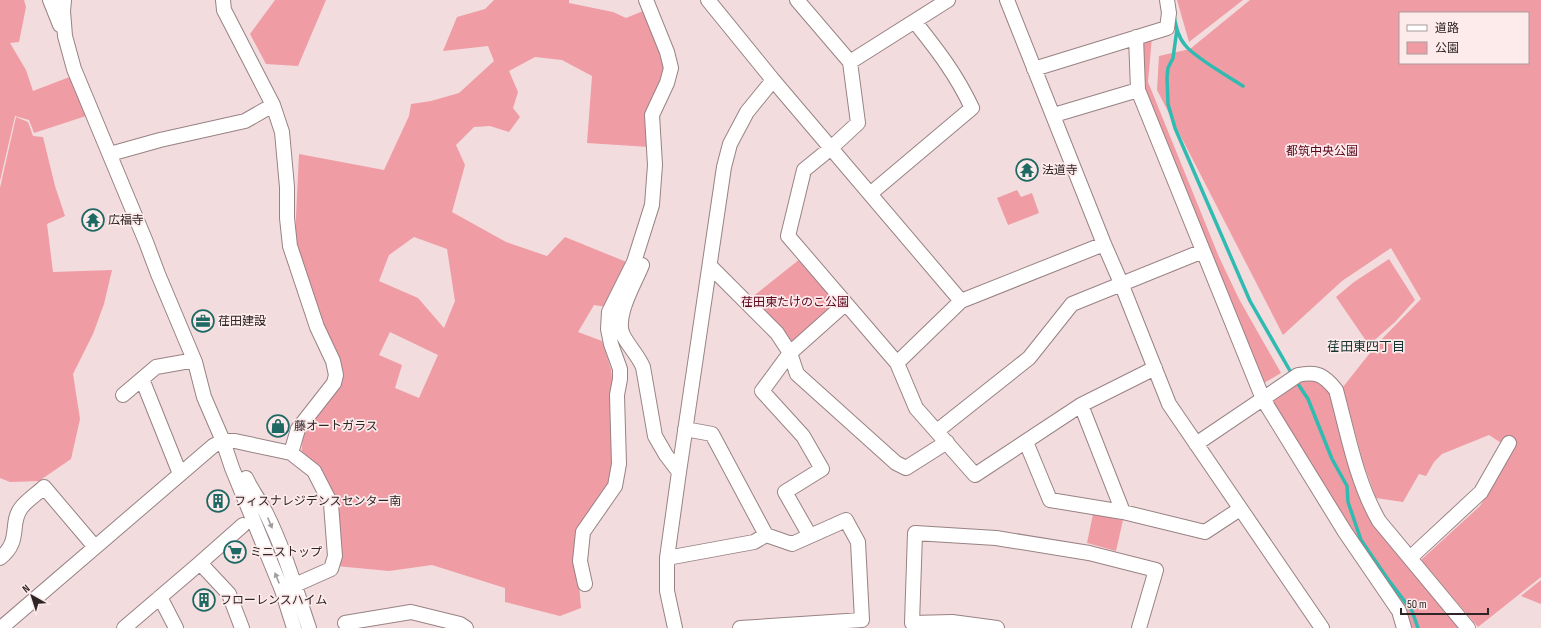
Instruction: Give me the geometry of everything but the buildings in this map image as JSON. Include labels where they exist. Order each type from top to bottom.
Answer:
[{"type":"street","points":[[50,0],[65,36],[74,69],[194,362],[204,397],[282,590],[294,628]]},
{"type":"street","points":[[64,0],[63,10],[65,36]]},
{"type":"street","points":[[223,0],[224,10],[273,105],[282,132],[287,187],[286,218],[290,246],[317,327],[333,361],[336,375],[334,383],[298,429],[291,453]]},
{"type":"street","points":[[585,584],[580,561],[583,532],[615,486],[619,464],[617,394],[620,379],[620,368],[611,344],[608,329],[609,312],[634,262],[652,206],[655,165],[652,116],[667,83],[671,68],[667,52],[646,0]]},
{"type":"street","points":[[708,0],[773,80],[961,301]]},
{"type":"street","points":[[797,0],[850,62],[858,123],[804,170],[788,236],[897,363],[916,408],[974,475],[1080,405],[1155,368]]},
{"type":"street","points":[[850,62],[948,0]]},
{"type":"street","points":[[1006,0],[1054,115],[1104,244],[1169,404],[1322,628]]},
{"type":"street","points":[[1034,69],[1167,28],[1169,13],[1167,0]]},
{"type":"street","points":[[870,194],[972,108],[961,86],[944,59],[915,22]]},
{"type":"street","points":[[1136,37],[1138,90],[1266,397],[1345,532],[1399,611],[1404,628]]},
{"type":"street","points":[[674,628],[667,591],[667,558],[678,472],[724,167],[730,144],[747,112],[773,80]]},
{"type":"street","points":[[1054,115],[1138,90]]},
{"type":"street","points":[[110,154],[160,140],[245,121],[273,105]]},
{"type":"street","points":[[897,363],[961,301],[1104,244]]},
{"type":"street","points":[[638,250],[643,264],[621,313],[620,323],[622,333],[627,343],[640,359],[643,367],[655,436],[678,472]]},
{"type":"street","points":[[937,431],[1029,358],[1072,304],[1121,283],[1204,251]]},
{"type":"street","points":[[710,266],[777,333],[790,353],[797,374],[896,463],[906,468],[947,442]]},
{"type":"street","points":[[810,536],[785,492],[822,470],[803,436],[762,391],[790,353],[845,304]]},
{"type":"street","points":[[123,395],[156,367],[184,362],[194,362]]},
{"type":"street","points":[[1196,444],[1298,375],[1308,373],[1315,374],[1328,381],[1336,390],[1357,469],[1370,504],[1379,520],[1468,628]]},
{"type":"street","points":[[142,379],[180,474]]},
{"type":"street","points":[[1080,405],[1123,512]]},
{"type":"street","points":[[685,429],[712,434],[766,535],[792,544],[846,520],[858,542],[862,620],[740,628]]},
{"type":"street","points":[[223,441],[236,458],[252,492],[266,513],[295,584],[309,628]]},
{"type":"street","points":[[1,628],[213,446],[223,441],[235,441],[291,453],[314,471],[331,504],[334,556],[331,569],[295,584]]},
{"type":"street","points":[[1026,442],[1050,500],[1123,512],[1205,532],[1240,509]]},
{"type":"street","points":[[1410,558],[1480,492],[1509,443]]},
{"type":"street","points":[[0,558],[11,548],[16,518],[21,508],[44,488],[95,547]]},
{"type":"street","points":[[124,628],[243,525]]},
{"type":"street","points":[[997,628],[952,622],[912,623],[915,533],[1012,540],[1089,553],[1156,570],[1139,628]]},
{"type":"street","points":[[667,558],[754,542],[766,535]]},
{"type":"street","points":[[200,563],[229,594],[242,628]]},
{"type":"street","points":[[160,597],[176,628]]},
{"type":"street","points":[[345,624],[365,625],[411,612],[460,624],[466,628]]},
{"type":"green space","points":[[0,0],[24,0],[26,7],[19,42],[10,43],[26,70],[33,91],[72,76],[89,115],[34,133],[29,120],[15,116],[0,181]]},
{"type":"green space","points":[[275,0],[326,0],[298,66],[266,64],[250,34]]},
{"type":"green space","points":[[494,0],[569,0],[569,3],[613,12],[626,18],[643,11],[668,68],[649,147],[587,143],[592,76],[562,60],[535,57],[509,71],[518,92],[513,108],[520,117],[509,132],[490,126],[474,127],[456,145],[465,165],[452,212],[506,242],[547,256],[565,237],[629,263],[607,307],[594,305],[578,332],[602,341],[611,369],[614,399],[612,485],[580,532],[579,584],[581,608],[560,616],[505,602],[505,588],[432,565],[389,571],[336,566],[334,515],[301,455],[304,428],[334,388],[308,294],[295,237],[299,154],[384,170],[409,116],[411,104],[431,101],[459,93],[494,61],[488,46],[443,51],[457,17],[485,9]],"holes":[[[414,237],[447,249],[455,301],[444,328],[418,298],[379,281],[389,255]],[[390,332],[438,355],[419,398],[395,388],[402,365],[379,355]]]},
{"type":"green space","points":[[1177,0],[1243,0],[1189,42]]},
{"type":"green space","name":"都筑中央公園","points":[[1250,0],[1541,0],[1541,577],[1478,627],[1421,560],[1480,506],[1512,450],[1489,435],[1442,454],[1434,462],[1426,476],[1419,474],[1403,502],[1376,498],[1363,462],[1343,387],[1377,344],[1421,299],[1391,248],[1342,281],[1283,335],[1157,90],[1159,56],[1190,49]]},
{"type":"green space","points":[[1152,37],[1148,82],[1219,257],[1239,299],[1281,373],[1264,383],[1142,86],[1141,40]]},
{"type":"green space","points":[[16,117],[28,122],[33,136],[43,137],[55,186],[65,216],[47,224],[53,272],[112,270],[104,304],[93,334],[73,374],[80,419],[71,459],[39,481],[10,482],[0,478],[0,188]]},
{"type":"green space","points":[[1017,190],[1021,197],[1032,193],[1039,213],[1008,225],[997,198]]},
{"type":"green space","name":"荏田東たけのこ公園","points":[[800,259],[835,300],[835,304],[793,343],[790,342],[751,298]]},
{"type":"green space","points":[[1389,259],[1415,300],[1395,322],[1369,345],[1336,297],[1354,282]]},
{"type":"green space","points":[[1316,379],[1332,393],[1362,495],[1465,628],[1410,628],[1408,615],[1363,550],[1273,406],[1274,399],[1303,381]]},
{"type":"green space","points":[[1093,514],[1123,520],[1116,551],[1087,543]]},
{"type":"green space","points":[[1541,580],[1541,604],[1521,596]]},
{"type":"waterway","points":[[1174,16],[1178,31],[1185,45],[1204,61],[1243,86]]},
{"type":"waterway","points":[[1177,29],[1173,58],[1168,68],[1167,77],[1168,104],[1175,128],[1250,301],[1293,376]]},
{"type":"waterway","points":[[1296,381],[1308,399],[1332,459],[1347,486],[1348,502],[1361,540],[1412,611],[1418,628]]},
{"type":"place","name":"法道寺","points":[[1027,170]]},
{"type":"place","name":"広福寺","points":[[93,220]]},
{"type":"place","name":"荏田建設","points":[[203,321]]},
{"type":"place","name":"藤オートガラス","points":[[278,426]]},
{"type":"place","name":"フィスナレジデンスセンター南","points":[[218,501]]},
{"type":"place","name":"ミニストップ","points":[[235,552]]},
{"type":"place","name":"フローレンスハイム","points":[[204,600]]},
{"type":"district","name":"荏田東四丁目","points":[[1366,346]]}]
